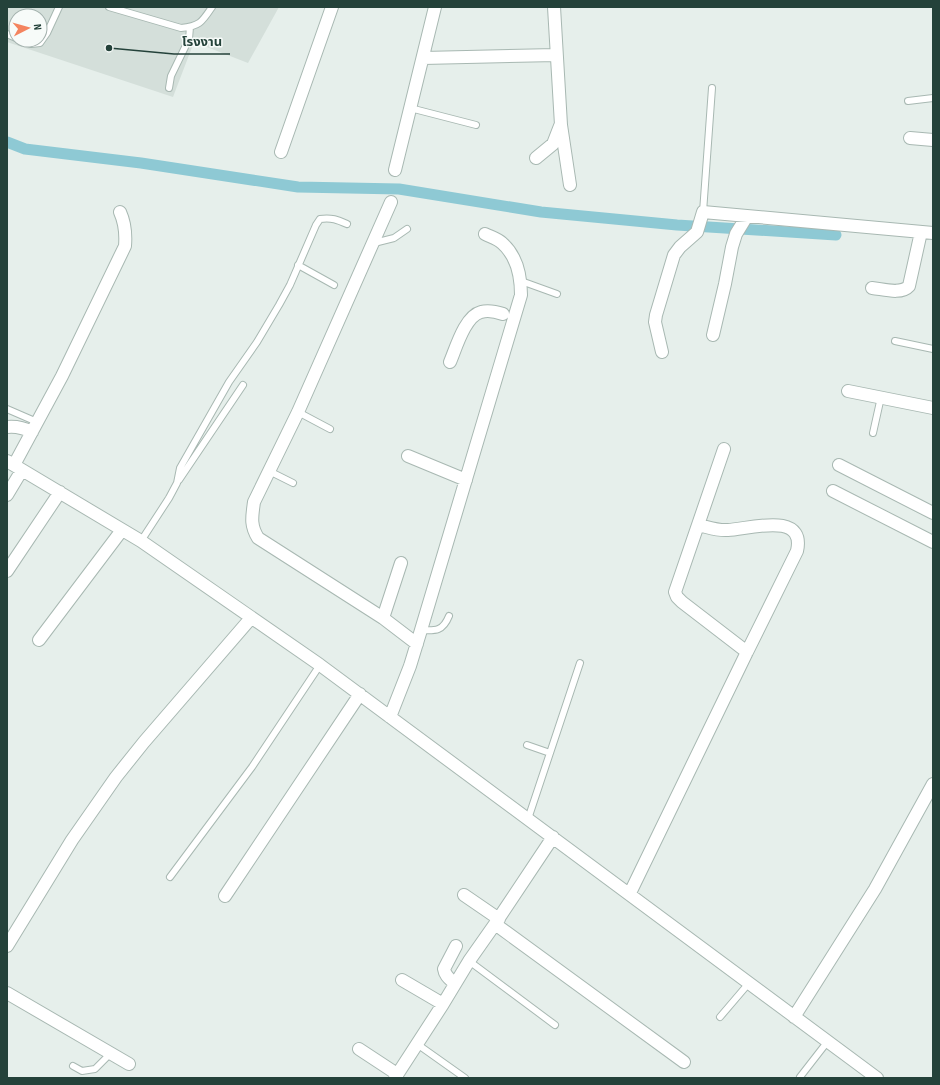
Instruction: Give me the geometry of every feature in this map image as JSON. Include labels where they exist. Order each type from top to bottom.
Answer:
[{"type":"street","points":[[281,152],[332,7]]},
{"type":"street","points":[[395,170],[435,7]]},
{"type":"street","points":[[554,7],[561,125],[570,185]]},
{"type":"street","points":[[423,58],[556,54]]},
{"type":"street","points":[[536,158],[553,144],[561,125]]},
{"type":"street","points":[[910,138],[933,140]]},
{"type":"street","points":[[391,202],[298,412],[254,502],[252,528],[258,538],[383,618],[416,644]]},
{"type":"street","points":[[7,495],[14,465],[62,376],[125,246],[126,231],[124,220],[120,212]]},
{"type":"street","points":[[662,352],[655,322],[656,315],[674,255],[680,247],[697,232],[702,215],[933,233]]},
{"type":"street","points":[[713,335],[732,247],[736,234],[745,218]]},
{"type":"street","points":[[872,288],[900,291],[906,290],[909,286],[921,232]]},
{"type":"street","points":[[390,717],[421,630],[466,480],[509,316],[521,295],[521,281],[513,256],[502,242],[485,234]]},
{"type":"street","points":[[450,362],[464,330],[472,317],[481,312],[496,312],[509,316]]},
{"type":"street","points":[[848,391],[933,408]]},
{"type":"street","points":[[7,427],[15,426],[25,429],[34,427]]},
{"type":"street","points":[[724,449],[675,592],[677,597],[682,602],[747,652]]},
{"type":"street","points":[[408,456],[466,480]]},
{"type":"street","points":[[14,465],[141,541],[320,665],[630,893],[877,1078]]},
{"type":"street","points":[[839,465],[933,514]]},
{"type":"street","points":[[833,491],[933,542]]},
{"type":"street","points":[[7,571],[60,492]]},
{"type":"street","points":[[630,893],[797,551],[799,543],[797,536],[792,529],[785,526],[774,525],[716,530],[698,525]]},
{"type":"street","points":[[39,640],[122,530]]},
{"type":"street","points":[[383,618],[401,564]]},
{"type":"street","points":[[7,946],[72,840],[116,777],[144,742],[252,618]]},
{"type":"street","points":[[224,896],[360,694]]},
{"type":"street","points":[[794,1016],[875,889],[933,784]]},
{"type":"street","points":[[359,1050],[396,1076],[469,961],[497,922],[552,837]]},
{"type":"street","points":[[464,895],[497,922],[684,1062]]},
{"type":"street","points":[[455,984],[444,973],[444,969],[456,946]]},
{"type":"street","points":[[402,980],[443,1004]]},
{"type":"street","points":[[7,993],[129,1064]]},
{"type":"lane","points":[[48,31],[58,7]]},
{"type":"lane","points":[[109,7],[181,28],[190,27],[201,22],[212,7]]},
{"type":"lane","points":[[169,88],[171,76],[189,39],[190,27]]},
{"type":"lane","points":[[702,215],[712,88]]},
{"type":"lane","points":[[908,101],[933,98]]},
{"type":"lane","points":[[410,108],[476,125]]},
{"type":"lane","points":[[176,483],[180,468],[229,382],[256,342],[290,285],[316,225],[320,219],[329,218],[347,224]]},
{"type":"lane","points":[[373,243],[394,238],[407,229]]},
{"type":"lane","points":[[298,265],[334,285]]},
{"type":"lane","points":[[521,281],[557,294]]},
{"type":"lane","points":[[895,341],[933,349]]},
{"type":"lane","points":[[141,541],[169,498],[176,483],[243,384]]},
{"type":"lane","points":[[873,433],[881,398]]},
{"type":"lane","points":[[7,408],[34,427]]},
{"type":"lane","points":[[298,412],[330,429]]},
{"type":"lane","points":[[269,471],[293,483]]},
{"type":"lane","points":[[421,630],[432,631],[439,629],[446,624],[449,616]]},
{"type":"lane","points":[[528,819],[580,664]]},
{"type":"lane","points":[[170,876],[252,767],[320,665]]},
{"type":"lane","points":[[527,745],[550,752]]},
{"type":"lane","points":[[469,961],[555,1025]]},
{"type":"lane","points":[[720,1017],[749,983]]},
{"type":"lane","points":[[800,1077],[828,1041]]},
{"type":"lane","points":[[417,1044],[465,1078]]},
{"type":"lane","points":[[73,1066],[82,1072],[96,1069],[111,1053]]},
{"type":"shaded area","points":[[7,7],[279,7],[248,63],[194,42],[173,97],[25,48],[48,48],[48,8],[8,8],[8,42]]},
{"type":"waterway","points":[[7,142],[25,149],[141,163],[298,187],[399,189],[541,212],[677,225],[836,235]]},
{"type":"place","name":"โรงงาน","points":[[109,48]]}]
